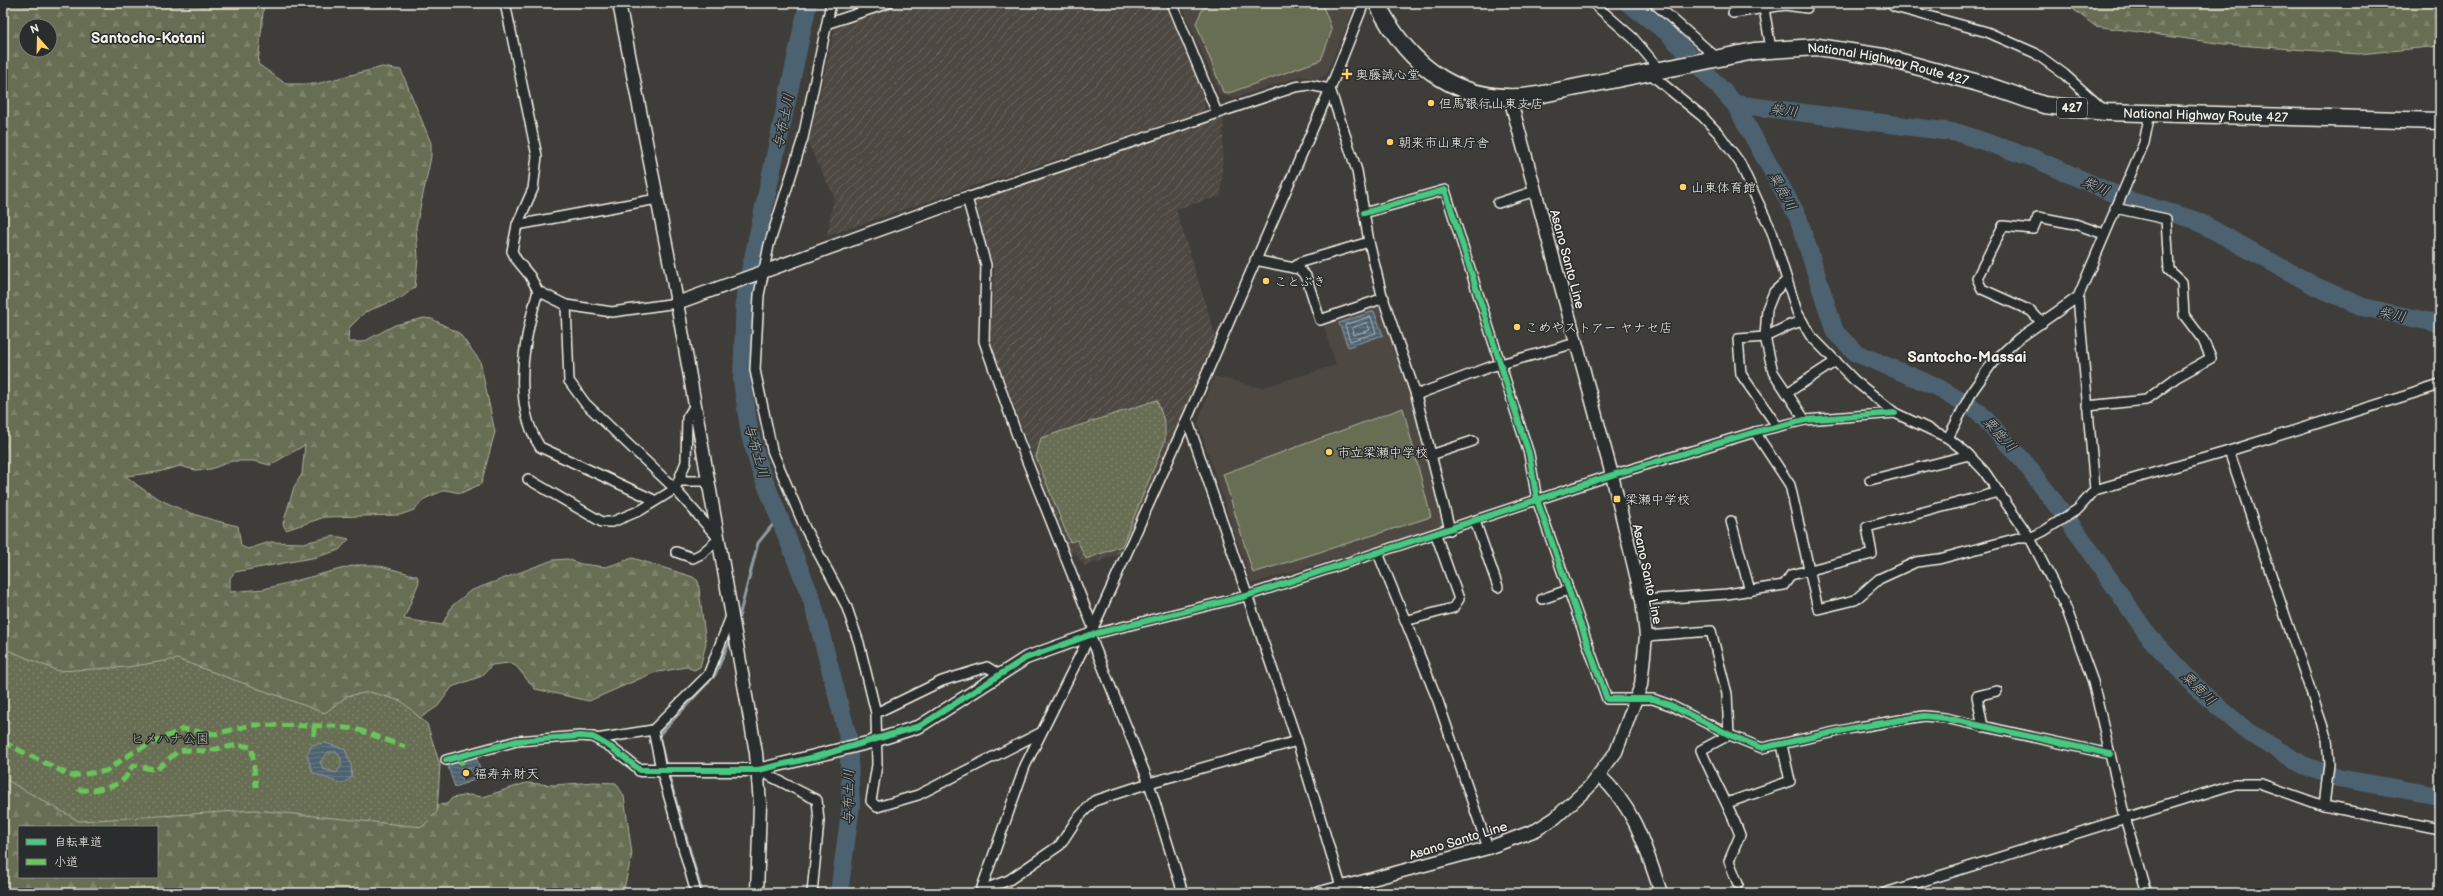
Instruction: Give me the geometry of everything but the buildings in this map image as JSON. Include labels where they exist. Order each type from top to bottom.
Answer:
[{"type":"highway","name":"National Highway Route 427","points":[[1377,3],[1396,38],[1412,56],[1430,71],[1450,83],[1472,91],[1510,98],[1538,95],[1715,58],[1771,49],[1818,47],[1862,52],[1990,86],[2044,106],[2106,112],[2440,121]]},
{"type":"street","points":[[505,3],[537,156],[534,189],[517,225],[512,251],[516,260],[530,276],[538,291],[566,305],[612,312],[677,303],[761,274],[872,231],[1299,85],[1330,89]]},
{"type":"street","points":[[619,3],[677,303],[719,538],[758,770],[761,822],[757,893]]},
{"type":"street","points":[[831,3],[829,23],[803,138],[761,274],[755,370],[772,450],[805,528],[846,606],[859,643],[876,713],[873,742],[877,765],[871,801],[877,807],[918,796],[1040,734]]},
{"type":"street","points":[[829,23],[889,3]]},
{"type":"street","points":[[1172,3],[1217,113]]},
{"type":"street","points":[[981,892],[1025,766],[1092,631],[1187,419],[1330,89],[1364,3]]},
{"type":"street","points":[[1593,3],[1633,38],[1658,70],[1707,120],[1740,163],[1772,232],[1797,312],[1810,335],[1854,380],[1895,413],[1948,438],[1969,455],[1984,471],[2030,538],[2067,610],[2093,682],[2125,818],[2147,893]]},
{"type":"street","points":[[1654,3],[1715,58]]},
{"type":"street","points":[[1889,3],[1895,7],[1987,32],[2035,53],[2064,74],[2106,112]]},
{"type":"street","points":[[1733,13],[1764,6],[1785,5],[1807,8]]},
{"type":"street","points":[[1764,6],[1771,49]]},
{"type":"street","points":[[1330,89],[1357,171],[1369,242],[1384,298],[1416,395],[1450,530]]},
{"type":"street","name":"Asano Santo Line","points":[[1320,893],[1343,890],[1488,848],[1536,830],[1555,818],[1588,788],[1616,752],[1641,685],[1646,636],[1642,600],[1612,475],[1510,98]]},
{"type":"street","points":[[2095,490],[2078,297],[2125,184],[2144,143],[2150,113]]},
{"type":"street","points":[[1364,213],[1445,190],[1499,365],[1529,454],[1537,500],[1606,698],[1653,700],[1670,705],[1729,735],[1762,748],[1782,745],[1853,728],[1924,716],[2110,754]]},
{"type":"street","points":[[1498,203],[1535,191]]},
{"type":"street","points":[[968,198],[986,265],[984,341],[1019,441],[1149,783],[1183,893]]},
{"type":"street","points":[[517,225],[657,199]]},
{"type":"street","points":[[2087,406],[2146,400],[2177,377],[2211,358],[2203,340],[2184,314],[2182,282],[2169,270],[2166,219],[2116,207]]},
{"type":"street","points":[[2042,323],[2031,310],[1982,288],[1976,278],[2003,226],[2033,229],[2038,217],[2075,224],[2104,234]]},
{"type":"street","points":[[1293,268],[1301,262],[1369,242]]},
{"type":"street","points":[[1255,260],[1299,269],[1306,276],[1320,320],[1384,298]]},
{"type":"street","points":[[1787,280],[1774,292],[1766,309],[1765,337],[1773,372],[1805,420]]},
{"type":"street","points":[[538,291],[530,317],[523,355],[525,416],[532,434],[540,446],[654,500]]},
{"type":"street","points":[[1948,438],[1973,390],[1993,362],[2018,339],[2078,297]]},
{"type":"street","points":[[566,305],[569,382],[585,403],[675,489],[719,538]]},
{"type":"street","points":[[1777,426],[1741,374],[1738,339],[1765,337],[1790,324],[1802,322]]},
{"type":"street","points":[[1416,395],[1499,365],[1576,344]]},
{"type":"street","points":[[1787,393],[1836,362]]},
{"type":"street","points":[[1755,432],[1790,485],[1808,572],[1818,609],[1855,600],[1879,579],[1916,562],[1939,559],[2018,538],[2030,538],[2044,531],[2078,509],[2095,490],[2229,452],[2440,384]]},
{"type":"street","points":[[528,479],[602,522],[612,522],[641,510],[654,500],[675,489],[680,481],[686,462],[687,418],[695,405]]},
{"type":"street","points":[[446,760],[493,747],[539,738],[580,736],[596,739],[612,748],[640,770],[758,770],[815,757],[873,742],[920,726],[1026,658],[1092,631],[1246,596],[1436,535],[1612,475],[1777,426],[1805,420],[1895,413]]},
{"type":"street","points":[[1187,419],[1246,596],[1297,741],[1343,890]]},
{"type":"street","points":[[1431,455],[1473,442]]},
{"type":"street","points":[[2229,452],[2321,716],[2327,739],[2329,764],[2324,806]]},
{"type":"street","points":[[1870,480],[1969,455]]},
{"type":"street","points":[[680,481],[709,481]]},
{"type":"street","points":[[1642,600],[1750,591],[1784,585],[1791,575],[1808,572],[1872,554],[1867,527],[1999,492]]},
{"type":"street","points":[[1475,521],[1498,587]]},
{"type":"street","points":[[1731,521],[1750,591]]},
{"type":"street","points":[[1405,621],[1453,608],[1459,599],[1436,535]]},
{"type":"street","points":[[676,552],[693,558],[701,554],[719,538]]},
{"type":"street","points":[[1378,553],[1438,701],[1488,848]]},
{"type":"street","points":[[1542,599],[1568,590]]},
{"type":"street","points":[[596,739],[653,730],[708,675],[732,614]]},
{"type":"street","points":[[1646,636],[1711,631],[1726,694],[1729,735]]},
{"type":"street","points":[[876,713],[942,681],[986,666],[1000,675]]},
{"type":"street","points":[[1983,727],[1977,696],[1997,691]]},
{"type":"street","points":[[653,730],[661,769],[696,893]]},
{"type":"street","points":[[1729,735],[1701,750],[1714,781],[1727,803],[1740,835],[1729,861],[1738,884]]},
{"type":"street","points":[[981,892],[1009,880],[1060,845],[1077,819],[1094,801],[1149,783],[1297,741]]},
{"type":"street","points":[[1727,803],[1790,782],[1782,745]]},
{"type":"street","points":[[758,770],[817,800],[818,821],[812,893]]},
{"type":"street","points":[[1599,775],[1611,785],[1636,821],[1662,893]]},
{"type":"street","points":[[1885,893],[2236,784],[2262,784],[2324,806],[2440,829]]},
{"type":"shaded area","points":[[904,3],[1166,3],[1204,98],[1205,112],[966,188],[827,236],[834,196],[808,144],[835,27]]},
{"type":"shaded area","points":[[1181,3],[1356,3],[1326,75],[1318,79],[1300,76],[1234,98],[1220,95]]},
{"type":"shaded area","points":[[1224,115],[1221,196],[1176,209],[1217,341],[1122,553],[1085,566],[1075,552],[1069,554],[990,341],[994,269],[975,203],[977,199]]},
{"type":"shaded area","points":[[1377,302],[1382,305],[1411,392],[1437,493],[1443,526],[1255,583],[1251,582],[1198,423],[1214,376],[1261,388],[1336,365],[1323,323]]},
{"type":"green space","points":[[3,3],[264,3],[258,64],[286,84],[316,84],[382,67],[401,70],[431,143],[431,157],[416,227],[418,258],[415,287],[401,298],[365,312],[349,328],[348,342],[363,342],[395,325],[424,318],[432,319],[459,333],[480,361],[495,432],[481,484],[461,493],[445,490],[424,499],[414,510],[400,515],[325,517],[286,530],[283,524],[294,487],[302,474],[305,445],[270,465],[254,461],[232,461],[211,469],[195,470],[180,466],[158,472],[126,476],[138,486],[165,502],[193,514],[238,526],[241,546],[248,549],[270,542],[303,543],[335,536],[349,539],[339,550],[317,557],[235,572],[230,578],[230,592],[264,589],[356,565],[377,565],[417,576],[419,582],[404,619],[442,625],[452,606],[470,591],[553,560],[567,559],[581,564],[606,567],[633,558],[693,577],[698,581],[706,644],[700,667],[694,670],[686,667],[653,673],[589,701],[535,689],[516,666],[509,663],[492,665],[482,676],[452,687],[438,706],[413,723],[3,728]]},
{"type":"green space","points":[[1215,3],[1322,3],[1332,30],[1321,60],[1229,93],[1223,92],[1196,23],[1203,8]]},
{"type":"green space","points":[[2065,3],[2440,3],[2440,46],[2359,54],[2224,44],[2095,26]]},
{"type":"green space","points":[[1157,400],[1165,424],[1165,441],[1122,546],[1086,559],[1077,540],[1070,542],[1036,457],[1041,438]]},
{"type":"green space","points":[[1403,408],[1431,517],[1253,573],[1223,474]]},
{"type":"green space","name":"ヒメハナ公園","points":[[3,648],[58,671],[128,667],[177,659],[325,713],[347,696],[370,692],[401,701],[427,724],[440,765],[437,812],[422,827],[255,810],[79,821],[3,778]]},
{"type":"green space","points":[[3,760],[392,807],[447,804],[452,798],[469,795],[483,797],[526,783],[554,785],[594,782],[616,783],[624,796],[632,854],[623,893],[3,893]]},
{"type":"water","points":[[1374,311],[1383,335],[1348,347],[1339,323]]},
{"type":"water","points":[[325,743],[345,749],[351,765],[352,777],[342,784],[313,773],[307,755],[312,745]],"holes":[[[328,752],[337,752],[341,759],[341,767],[336,773],[323,769],[320,762]]]},
{"type":"water","points":[[475,754],[483,777],[455,787],[447,764]],"holes":[[[470,768],[473,777],[463,781],[460,771]]]},
{"type":"waterway","name":"与布土川","points":[[808,3],[745,295],[742,380],[750,435],[760,469],[812,600],[848,737],[851,805],[839,893]]},
{"type":"waterway","name":"粟鹿川","points":[[1628,3],[1668,33],[1735,104],[1798,217],[1835,332],[1856,353],[1937,387],[1978,411],[2025,463],[2082,539],[2150,638],[2201,692],[2248,732],[2303,765],[2338,778],[2440,796]]},
{"type":"waterway","name":"柴川","points":[[1735,104],[1959,133],[2033,158],[2128,200],[2195,220],[2315,286],[2363,307],[2440,324]]},
{"type":"waterway","points":[[738,621],[758,543],[779,517]]},
{"type":"waterway","points":[[666,766],[659,735],[715,675],[731,638]]},
{"type":"waterway","points":[[668,773],[702,893]]},
{"type":"marked path","points":[[3,742],[71,776],[106,771],[135,751],[183,729],[215,734],[251,725],[333,726],[359,730],[405,747]]},
{"type":"marked path","points":[[314,726],[314,739]]},
{"type":"marked path","points":[[78,789],[94,790],[119,783],[125,778],[134,765],[156,770],[177,752],[184,750],[206,751],[238,745],[252,747],[256,787]]},
{"type":"marked path","points":[[459,755],[464,770]]},
{"type":"cycle path","points":[[1364,213],[1445,190],[1529,454],[1537,500],[1607,699],[1653,699],[1670,705],[1732,736],[1762,748],[1853,728],[1924,716],[1945,718],[2110,754]]},
{"type":"cycle path","points":[[446,760],[517,741],[580,736],[593,737],[612,748],[640,770],[758,770],[815,757],[920,726],[1026,658],[1090,635],[1246,596],[1612,475],[1755,432],[1805,420],[1895,413]]},
{"type":"place","name":"奥藤誠心堂","points":[[1347,74]]},
{"type":"place","name":"但馬銀行山東支店","points":[[1431,103]]},
{"type":"place","name":"朝来市山東庁舎","points":[[1390,142]]},
{"type":"place","name":"山東体育館","points":[[1683,187]]},
{"type":"place","name":"ことぶき","points":[[1266,281]]},
{"type":"place","name":"こめやストアー ヤナセ店","points":[[1517,327]]},
{"type":"place","name":"市立梁瀬中学校","points":[[1329,452]]},
{"type":"place","name":"梁瀬中学校","points":[[1617,499]]},
{"type":"place","name":"福寿弁財天","points":[[466,773]]},
{"type":"district","name":"Santocho-Kotani","points":[[148,38]]},
{"type":"district","name":"Santocho-Massai","points":[[1967,357]]}]
